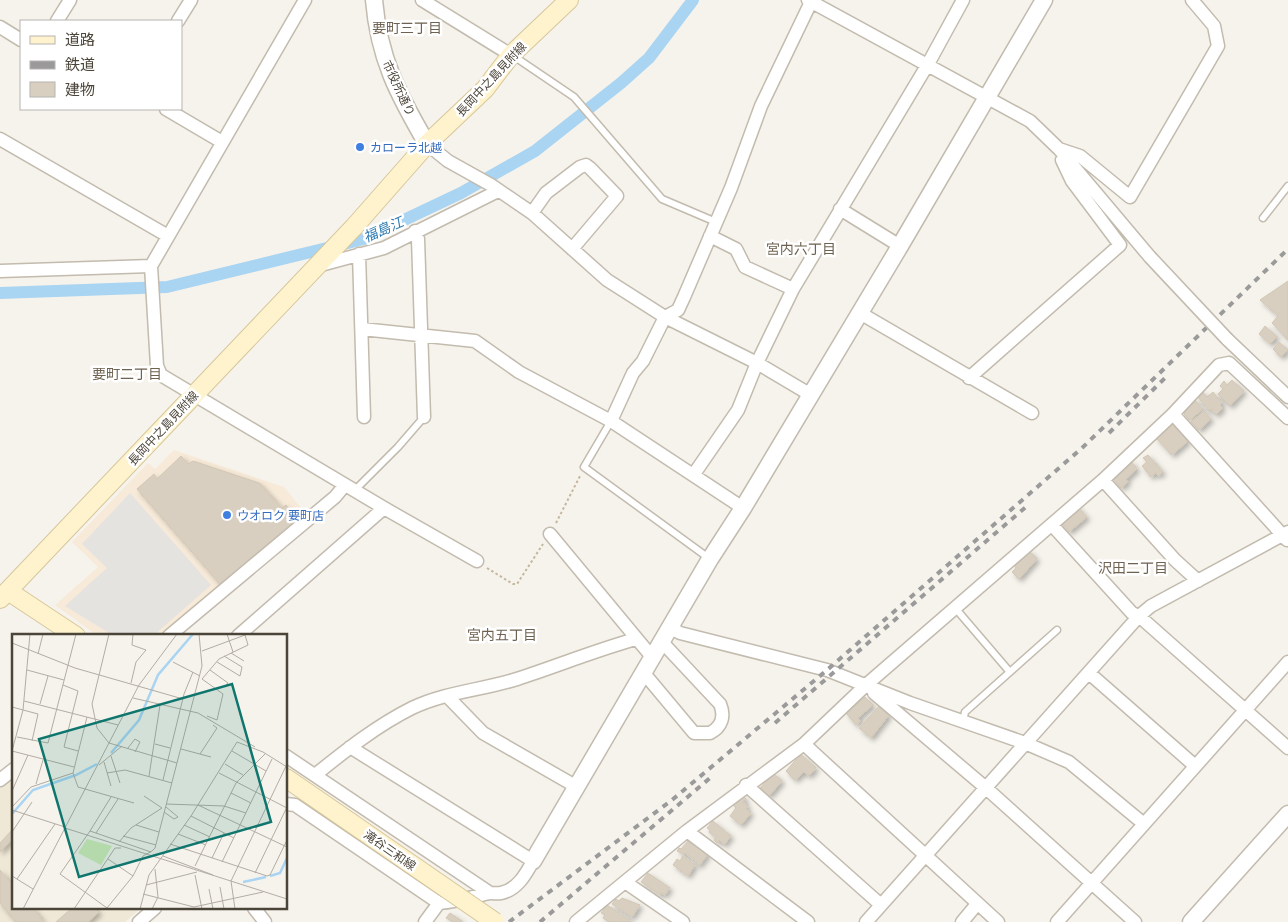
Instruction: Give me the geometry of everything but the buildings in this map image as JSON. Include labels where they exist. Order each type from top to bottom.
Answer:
[{"type":"main road","name":"長岡中之島見附線","points":[[2,592],[321,262],[427,144],[485,89],[511,55],[569,0]]},
{"type":"main road","points":[[2,592],[73,634]]},
{"type":"main road","name":"滝谷三和線","points":[[288,779],[495,922]]},
{"type":"street","points":[[58,20],[70,0]]},
{"type":"street","points":[[179,20],[191,0]]},
{"type":"street","points":[[305,0],[168,236],[152,271],[157,366],[161,375],[350,488],[477,561]]},
{"type":"street","name":"市役所通り","points":[[374,0],[378,35],[385,62],[402,99],[427,144]]},
{"type":"street","points":[[422,0],[511,55]]},
{"type":"street","points":[[288,804],[295,806],[439,903],[450,903],[490,893],[501,893],[510,889],[525,877],[643,672],[900,246],[986,96],[1044,0]]},
{"type":"street","points":[[1059,149],[1080,156],[1130,197],[1218,46],[1214,26],[1192,0]]},
{"type":"street","points":[[611,421],[633,373],[644,361],[665,317],[678,310],[716,222],[761,106],[809,1],[1030,121],[1059,149],[1150,257],[1227,339],[1288,397]]},
{"type":"street","points":[[694,474],[738,410],[757,363],[793,289],[928,64],[959,2]]},
{"type":"street","points":[[0,27],[20,39]]},
{"type":"street","points":[[168,110],[222,142]]},
{"type":"street","points":[[0,139],[168,236]]},
{"type":"street","points":[[427,144],[448,161],[468,171],[532,212],[607,280],[665,317],[757,363],[810,395]]},
{"type":"street","points":[[969,378],[1120,245],[1072,181],[1064,166],[1059,149]]},
{"type":"street","points":[[532,212],[546,192],[580,167],[586,165],[590,168],[617,196],[572,248]]},
{"type":"street","points":[[321,262],[384,248],[415,231],[464,210],[495,188]]},
{"type":"street","points":[[840,209],[900,246]]},
{"type":"street","points":[[415,231],[418,239],[424,417]]},
{"type":"street","points":[[710,236],[736,250],[745,267],[793,289]]},
{"type":"street","points":[[359,254],[364,417]]},
{"type":"street","points":[[0,270],[152,271]]},
{"type":"street","points":[[860,313],[1032,413]]},
{"type":"street","points":[[362,329],[475,341],[519,372],[611,421],[743,508]]},
{"type":"street","points":[[576,922],[687,831],[746,785],[804,744],[866,686],[1103,480],[1172,414],[1219,365],[1229,363],[1288,418]]},
{"type":"street","points":[[866,922],[1139,616],[1151,606],[1286,536],[1172,414]]},
{"type":"street","points":[[1103,480],[1175,560],[1198,582]]},
{"type":"street","points":[[171,634],[335,496],[350,488]]},
{"type":"street","points":[[240,634],[384,508]]},
{"type":"street","points":[[1052,525],[1132,613],[1139,616],[1288,748]]},
{"type":"street","points":[[550,534],[652,658]]},
{"type":"street","points":[[671,628],[680,633],[806,664],[1025,742],[1069,762],[1144,824]]},
{"type":"street","points":[[315,775],[350,747],[412,708],[447,696],[516,679],[636,639]]},
{"type":"street","points":[[643,672],[694,733],[710,733],[720,725],[723,716],[720,704],[662,642]]},
{"type":"street","points":[[1057,922],[1244,708],[1288,662]]},
{"type":"street","points":[[1089,673],[1194,765]]},
{"type":"street","points":[[866,686],[986,788],[1135,922]]},
{"type":"street","points":[[447,696],[483,733],[577,787]]},
{"type":"street","points":[[804,744],[998,922]]},
{"type":"street","points":[[350,747],[533,861]]},
{"type":"street","points":[[288,757],[490,893]]},
{"type":"street","points":[[0,780],[12,771]]},
{"type":"street","points":[[746,785],[881,904]]},
{"type":"street","points":[[1191,922],[1288,814]]},
{"type":"street","points":[[687,831],[808,922]]},
{"type":"street","points":[[625,882],[682,922]]},
{"type":"street","points":[[425,922],[439,903]]},
{"type":"street","points":[[962,922],[978,904]]},
{"type":"street","points":[[139,922],[153,910]]},
{"type":"lane","points":[[511,55],[577,100],[662,199],[716,222]]},
{"type":"lane","points":[[1262,218],[1288,186]]},
{"type":"lane","points":[[350,488],[398,447],[424,417]]},
{"type":"lane","points":[[611,421],[584,467],[710,559]]},
{"type":"lane","points":[[956,609],[1009,672]]},
{"type":"lane","points":[[963,721],[965,712],[1057,630]]},
{"type":"shaded area","points":[[174,450],[284,487],[307,515],[165,634],[95,634],[55,605],[98,567],[72,542],[148,463],[155,469]]},
{"type":"shaded area","points":[[130,493],[211,585],[155,634],[111,634],[65,606],[107,568],[82,544]]},
{"type":"shaded area","points":[[12,778],[12,910],[139,910],[125,922],[0,922],[0,787]]},
{"type":"waterway","name":"福島江","points":[[0,293],[167,287],[364,239],[461,193],[535,151],[621,83],[649,58],[693,0]]},
{"type":"railway","points":[[509,922],[672,800],[827,670],[1082,448],[1288,249]]},
{"type":"railway","points":[[1109,433],[1166,377]]},
{"type":"railway","points":[[775,723],[1027,506]]},
{"type":"railway","points":[[540,922],[710,778]]},
{"type":"place","name":"カローラ北越","points":[[360,147]]},
{"type":"place","name":"ウオロク 要町店","points":[[227,515]]},
{"type":"district","name":"要町三丁目","points":[[407,27]]},
{"type":"district","name":"宮内六丁目","points":[[801,248]]},
{"type":"district","name":"要町二丁目","points":[[127,373]]},
{"type":"district","name":"沢田二丁目","points":[[1133,567]]},
{"type":"district","name":"宮内五丁目","points":[[502,634]]}]
